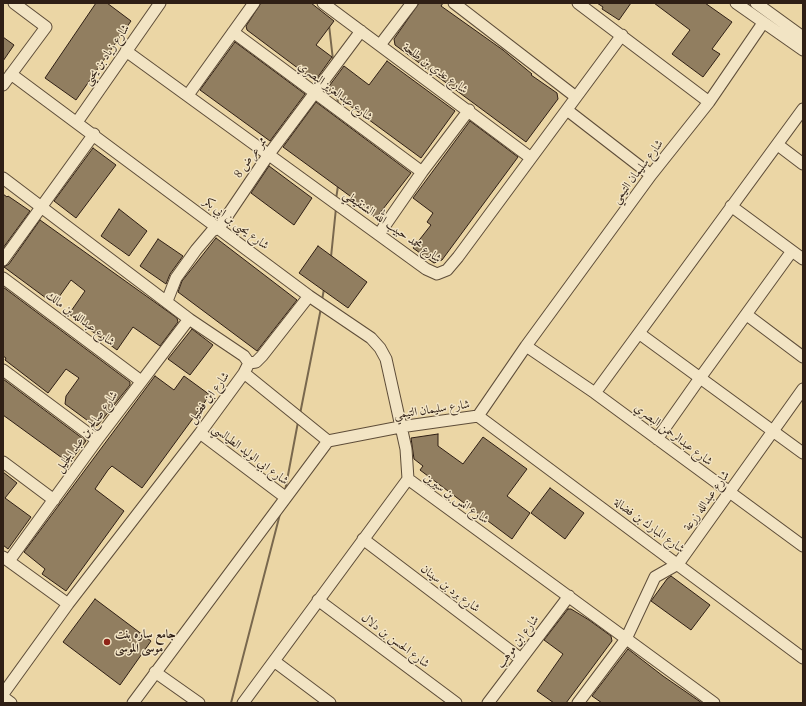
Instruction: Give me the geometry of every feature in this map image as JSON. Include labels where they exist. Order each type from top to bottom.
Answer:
[{"type":"street","points":[[3,85],[46,27],[14,3]]},
{"type":"street","name":"شارع زياد بن يحيى","points":[[77,122],[160,3]]},
{"type":"street","points":[[188,95],[254,3]]},
{"type":"street","name":"شارع عدي بن طلحة","points":[[323,3],[469,110],[531,158]]},
{"type":"street","points":[[380,45],[412,3]]},
{"type":"street","points":[[454,3],[576,97]]},
{"type":"street","points":[[578,3],[709,102]]},
{"type":"street","points":[[736,3],[803,50]]},
{"type":"street","points":[[756,3],[803,37]]},
{"type":"street","name":"شارع سليمان التيمي","points":[[328,441],[400,427],[478,416],[526,346],[651,175],[709,102],[763,23]]},
{"type":"street","name":"ممر عرض 8","points":[[166,300],[176,278],[196,250],[212,231],[219,228],[269,154],[361,31]]},
{"type":"street","name":"شارع عبدالعزيز البصري","points":[[233,32],[422,172]]},
{"type":"street","name":"شارع محمد حبيب الله الشنقيطي","points":[[126,51],[436,274],[447,270],[622,35]]},
{"type":"street","name":"شارع يحيى بن ابي بكر","points":[[11,74],[94,134],[309,296],[371,338],[380,348],[386,359],[406,449],[408,479]]},
{"type":"street","points":[[595,393],[640,334],[803,109]]},
{"type":"street","points":[[379,234],[422,172],[469,110]]},
{"type":"street","points":[[567,110],[651,175]]},
{"type":"street","points":[[3,260],[94,134]]},
{"type":"street","points":[[778,145],[803,164]]},
{"type":"street","points":[[3,178],[166,300],[189,319],[244,356],[246,368],[328,441],[133,703]]},
{"type":"street","points":[[732,206],[803,259]]},
{"type":"street","points":[[657,440],[792,251]]},
{"type":"street","name":"شارع عبدالله بن مالك","points":[[3,278],[141,381]]},
{"type":"street","points":[[246,368],[262,356],[309,296]]},
{"type":"street","points":[[747,315],[803,357]]},
{"type":"street","name":"شارع صالح بن عبد الجليل","points":[[6,559],[54,500],[96,440],[189,319]]},
{"type":"street","points":[[640,334],[774,430],[803,453]]},
{"type":"street","name":"شارع عبدالرحمن البصري","points":[[526,346],[595,393],[803,546]]},
{"type":"street","name":"شارع ابن فضيل","points":[[3,694],[68,604],[200,433],[246,368]]},
{"type":"street","points":[[3,370],[96,440]]},
{"type":"street","name":"شارع عبدالله زرعة","points":[[584,701],[626,639],[656,577],[678,564],[803,389]]},
{"type":"street","name":"شارع المبارك بن فضالة","points":[[478,416],[803,658]]},
{"type":"street","name":"شارع ابي الوليد الطيالسي","points":[[200,433],[285,497]]},
{"type":"street","points":[[3,462],[54,500]]},
{"type":"street","name":"شارع انس بن سيرين","points":[[243,703],[408,479],[714,703]]},
{"type":"street","name":"شارع برد بن سينان","points":[[363,539],[521,659]]},
{"type":"street","points":[[6,559],[68,604]]},
{"type":"street","name":"شارع ابن موهب","points":[[488,703],[569,596]]},
{"type":"street","name":"شارع الحسن بن دلال","points":[[318,600],[456,703]]},
{"type":"street","points":[[274,661],[330,703]]},
{"type":"street","points":[[155,672],[199,703]]},
{"type":"street","points":[[3,697],[11,703]]},
{"type":"building","points":[[96,3],[107,3],[131,21],[76,100],[45,78]]},
{"type":"building","points":[[261,3],[311,3],[334,21],[316,45],[332,57],[315,81],[247,30],[246,26]]},
{"type":"building","points":[[419,3],[443,3],[441,6],[503,50],[532,74],[531,75],[557,93],[558,99],[526,142],[395,45],[394,39]]},
{"type":"building","points":[[597,3],[631,3],[619,20],[602,9],[603,7]]},
{"type":"building","points":[[654,3],[705,3],[732,22],[712,49],[720,54],[703,77],[672,54],[690,30]]},
{"type":"building","points":[[3,37],[14,45],[3,61]]},
{"type":"building","points":[[235,42],[305,94],[270,141],[200,90]]},
{"type":"building","points":[[387,61],[455,111],[421,158],[327,89],[344,66],[369,85]]},
{"type":"building","points":[[316,102],[411,173],[376,218],[350,196],[283,147]]},
{"type":"building","points":[[470,121],[518,157],[442,260],[434,263],[413,248],[431,225],[427,222],[433,213],[413,198]]},
{"type":"building","points":[[93,148],[116,165],[76,218],[54,201]]},
{"type":"building","points":[[269,166],[312,198],[294,225],[251,193]]},
{"type":"building","points":[[3,194],[30,211],[3,248]]},
{"type":"building","points":[[119,209],[147,231],[129,256],[101,236]]},
{"type":"building","points":[[40,220],[177,318],[178,322],[160,346],[133,327],[117,350],[69,314],[85,291],[71,280],[54,304],[4,267],[9,264]]},
{"type":"building","points":[[216,238],[297,300],[257,351],[178,292],[182,281]]},
{"type":"building","points":[[158,239],[183,256],[170,274],[166,284],[140,266]]},
{"type":"building","points":[[318,246],[367,282],[348,308],[299,273]]},
{"type":"building","points":[[3,287],[130,382],[130,385],[98,425],[95,426],[65,404],[66,396],[79,378],[66,369],[48,393],[5,360],[6,358],[3,356]]},
{"type":"building","points":[[192,329],[213,345],[190,375],[168,359]]},
{"type":"building","points":[[155,376],[174,390],[184,376],[210,395],[142,488],[112,466],[108,470],[95,489],[124,511],[66,591],[42,574],[45,569],[24,552]]},
{"type":"building","points":[[3,379],[86,441],[69,463],[3,415]]},
{"type":"building","points":[[438,434],[438,446],[463,464],[483,437],[527,469],[507,496],[530,513],[512,539],[420,470],[423,466],[414,459],[411,438]]},
{"type":"building","points":[[3,472],[17,483],[5,498],[31,517],[8,549],[3,545]]},
{"type":"building","points":[[550,488],[584,513],[565,539],[531,513]]},
{"type":"building","points":[[671,576],[710,605],[691,630],[651,601],[667,579]]},
{"type":"building","name":"جامع ساره بنت موسى الموسى","points":[[95,599],[151,641],[120,685],[63,642]]},
{"type":"building","points":[[568,609],[571,609],[589,620],[611,636],[612,641],[566,703],[554,703],[537,691],[563,654],[544,640]]},
{"type":"building","points":[[628,649],[702,703],[602,703],[592,696]]},
{"type":"waterway","points":[[329,25],[333,60]]},
{"type":"waterway","points":[[337,94],[338,104]]},
{"type":"waterway","points":[[336,199],[338,186]]},
{"type":"waterway","points":[[331,257],[336,208]]},
{"type":"waterway","points":[[322,300],[324,289]]},
{"type":"waterway","points":[[300,414],[321,308]]},
{"type":"waterway","points":[[285,491],[298,422]]},
{"type":"waterway","points":[[231,703],[280,514]]},
{"type":"place","name":"جامع ساره بنت موسى الموسى","points":[[107,642]]}]
